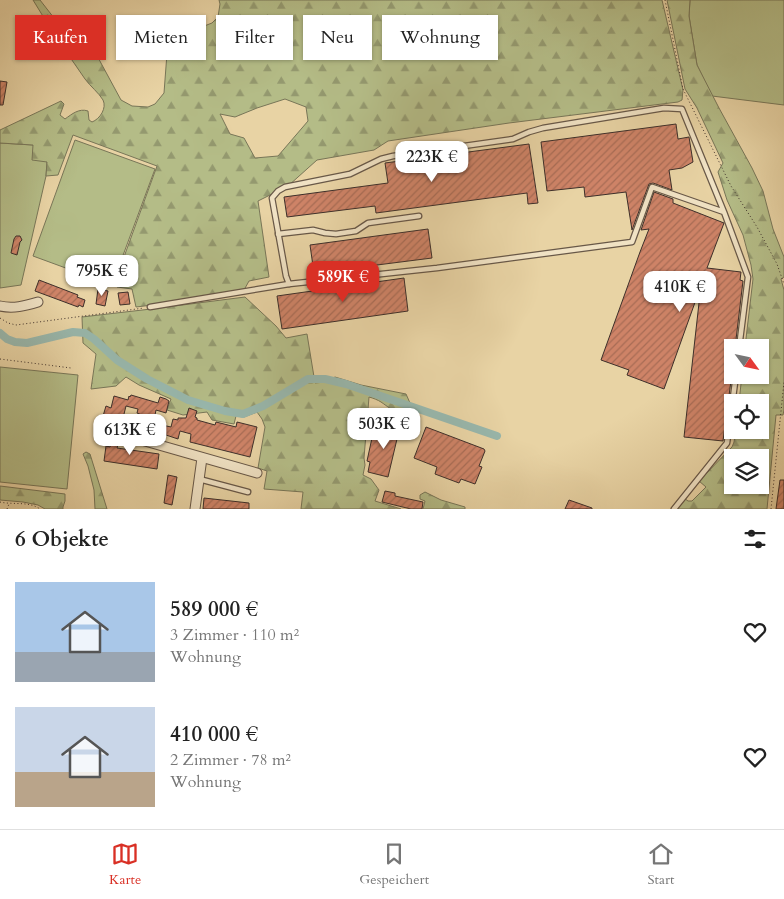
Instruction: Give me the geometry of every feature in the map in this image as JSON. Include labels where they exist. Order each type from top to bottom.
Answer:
[{"type":"street","points":[[0,306],[20,307],[38,302]]},
{"type":"street","points":[[155,443],[257,473]]},
{"type":"street","points":[[195,509],[202,458]]},
{"type":"lane","points":[[289,284],[272,198],[285,187],[350,174],[380,159],[393,156],[513,139],[542,128],[664,108],[682,109],[748,277],[740,339]]},
{"type":"lane","points":[[150,307],[289,284],[437,268],[632,242],[652,187],[724,212]]},
{"type":"lane","points":[[278,234],[313,230],[336,234],[356,231],[368,223],[419,216]]},
{"type":"lane","points":[[674,509],[727,444],[735,384]]},
{"type":"lane","points":[[199,479],[248,492]]},
{"type":"path","points":[[665,0],[683,89],[731,186],[757,227],[777,264],[784,284]]},
{"type":"path","points":[[0,318],[16,325],[150,307]]},
{"type":"path","points":[[0,359],[72,368]]},
{"type":"path","points":[[771,509],[784,382]]},
{"type":"path","points":[[0,502],[36,506],[40,509]]},
{"type":"path","points":[[7,509],[10,503]]},
{"type":"green space","points":[[33,0],[40,0],[52,15],[42,15]]},
{"type":"green space","points":[[219,0],[662,0],[683,90],[682,100],[678,102],[509,123],[388,141],[374,150],[317,160],[288,186],[258,201],[269,277],[249,281],[244,294],[136,307],[132,289],[117,287],[116,279],[157,166],[73,135],[58,175],[46,176],[47,162],[32,160],[33,145],[0,143],[0,130],[61,101],[64,104],[60,115],[65,119],[82,110],[88,111],[89,120],[92,122],[98,118],[103,110],[103,100],[72,60],[99,60],[121,100],[132,106],[148,107],[155,104],[164,93],[166,60],[206,60],[206,25],[216,19],[216,60],[293,60],[293,15],[218,15]],"holes":[[[285,99],[306,107],[308,121],[278,156],[255,158],[244,138],[230,134],[220,114],[235,117]]]},
{"type":"green space","points":[[667,0],[690,0],[689,16],[697,65],[763,191],[773,229],[784,257],[784,277],[781,279],[784,290],[784,410],[783,415],[776,415],[769,488],[769,449],[730,449],[734,439],[769,439],[769,394],[740,394],[741,384],[769,384],[769,339],[746,339],[753,279],[751,265],[743,235],[727,200],[718,172],[723,163],[697,108],[685,89]]},
{"type":"green space","points":[[690,0],[784,0],[784,105],[712,96],[697,65],[689,16]]},
{"type":"green space","points":[[75,140],[155,169],[112,285],[33,256]]},
{"type":"green space","points":[[0,143],[33,145],[47,162],[46,176],[21,285],[0,288]]},
{"type":"green space","points":[[245,297],[286,338],[307,334],[315,383],[325,382],[335,377],[361,385],[406,394],[410,403],[406,408],[399,411],[392,410],[380,401],[369,397],[363,475],[371,479],[379,490],[375,501],[401,509],[301,509],[303,492],[264,489],[267,471],[258,468],[265,427],[257,412],[244,417],[236,416],[234,424],[212,420],[207,412],[183,415],[167,410],[171,399],[126,377],[116,386],[91,389],[96,354],[83,343],[82,317]]},
{"type":"green space","points":[[0,367],[78,375],[67,489],[0,482]]},
{"type":"green space","points":[[86,452],[90,454],[107,509],[95,509],[94,490],[83,454]]},
{"type":"green space","points":[[724,455],[724,494],[768,494],[767,509],[677,509],[684,498],[692,501],[706,487],[699,481]]},
{"type":"green space","points":[[0,486],[65,494],[63,509],[45,509],[38,505],[23,502],[0,500]]},
{"type":"green space","points":[[425,492],[441,500],[465,507],[465,509],[423,509],[425,501],[420,499],[420,495]]},
{"type":"building","points":[[0,81],[7,82],[3,105],[0,105]]},
{"type":"building","points":[[676,124],[678,139],[689,137],[693,162],[682,168],[669,170],[672,190],[653,183],[649,184],[632,230],[626,192],[585,197],[584,187],[547,191],[541,142]]},
{"type":"building","points":[[529,144],[538,203],[528,204],[527,193],[376,213],[375,206],[287,217],[284,197],[388,183],[385,163]]},
{"type":"building","points":[[654,192],[673,199],[673,203],[724,223],[707,268],[741,272],[740,280],[743,281],[736,339],[724,339],[724,384],[731,384],[729,394],[724,394],[723,441],[684,437],[700,294],[698,294],[664,389],[627,375],[629,370],[601,360],[649,229],[641,230]]},
{"type":"building","points":[[428,229],[432,258],[314,273],[310,245]]},
{"type":"building","points":[[16,236],[20,236],[22,240],[17,255],[11,253]]},
{"type":"building","points":[[404,278],[408,311],[282,329],[277,296]]},
{"type":"building","points":[[39,280],[78,295],[77,297],[85,300],[83,307],[79,305],[78,307],[35,291]]},
{"type":"building","points":[[98,289],[108,291],[105,306],[96,304]]},
{"type":"building","points":[[128,292],[130,304],[120,305],[118,293]]},
{"type":"building","points":[[131,395],[158,403],[160,397],[166,399],[169,401],[166,413],[156,410],[154,420],[137,413],[138,409],[126,406],[122,422],[103,416],[106,406],[111,408],[114,396],[128,400]]},
{"type":"building","points":[[189,408],[197,411],[195,417],[197,420],[215,425],[216,422],[236,427],[237,422],[257,427],[250,457],[190,442],[191,434],[180,431],[178,439],[160,433],[162,425],[171,427],[173,419],[186,418]]},
{"type":"building","points":[[392,415],[400,417],[399,421],[401,422],[388,477],[368,472],[370,462],[367,461],[372,438],[384,441]]},
{"type":"building","points":[[426,427],[484,449],[485,451],[479,466],[482,467],[475,484],[461,479],[459,483],[435,474],[437,467],[414,458]]},
{"type":"building","points":[[114,433],[121,435],[117,448],[159,454],[157,469],[104,461],[106,446],[110,447]]},
{"type":"building","points":[[168,475],[177,477],[172,505],[164,503]]},
{"type":"building","points":[[780,480],[784,480],[784,509],[776,509]]},
{"type":"building","points":[[385,491],[395,493],[395,496],[423,502],[422,509],[411,509],[382,502]]},
{"type":"building","points":[[204,498],[249,503],[249,509],[203,509]]},
{"type":"building","points":[[569,500],[592,508],[592,509],[565,509]]},
{"type":"waterway","points":[[0,333],[7,339],[15,342],[27,343],[73,332],[85,333],[117,360],[147,379],[188,400],[225,411],[243,414],[263,406],[308,379],[325,379],[346,384],[497,436]]}]
